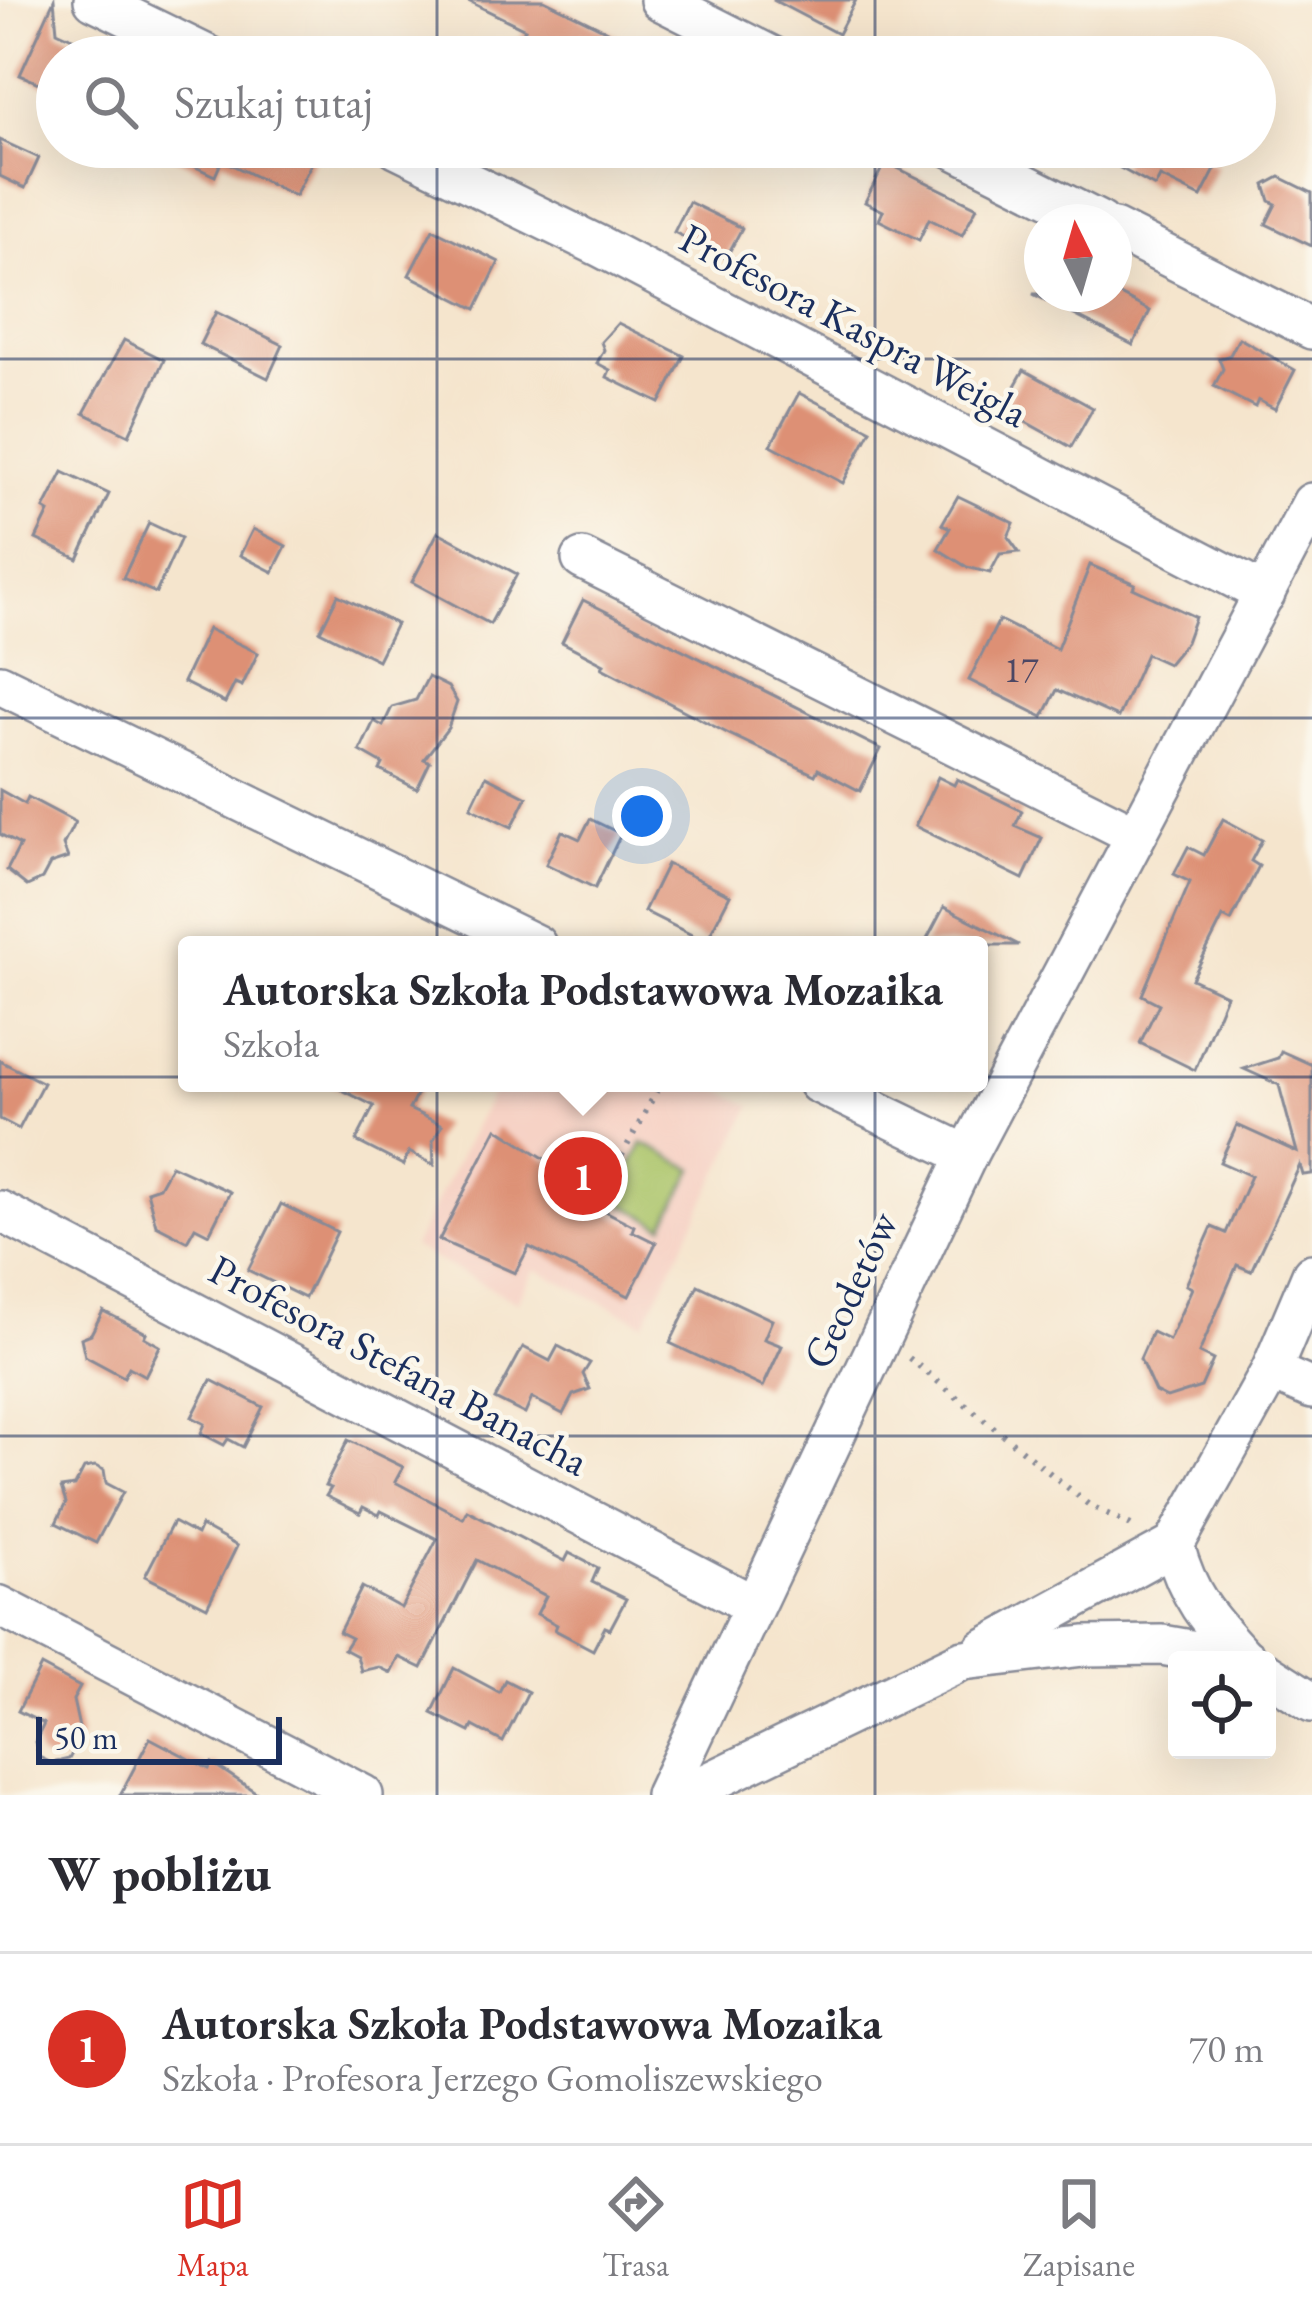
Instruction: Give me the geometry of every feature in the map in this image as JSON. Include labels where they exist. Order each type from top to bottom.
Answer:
[{"type":"street","points":[[94,0],[168,36]]},
{"type":"street","points":[[659,0],[731,36]]},
{"type":"street","name":"Profesora Kaspra Weigla","points":[[439,168],[601,247],[1265,594]]},
{"type":"street","points":[[993,168],[1064,204]]},
{"type":"street","points":[[1132,238],[1312,329]]},
{"type":"street","name":"Geodetów","points":[[665,1795],[967,1155],[1312,503]]},
{"type":"street","points":[[582,559],[1136,835]]},
{"type":"street","points":[[0,684],[518,936]]},
{"type":"street","points":[[837,1092],[967,1155]]},
{"type":"street","name":"Profesora Stefana Banacha","points":[[0,1211],[753,1605]]},
{"type":"street","points":[[683,1795],[963,1660],[1174,1546],[1271,1371],[1312,1274]]},
{"type":"street","points":[[1271,1371],[1312,1389]]},
{"type":"street","points":[[1174,1546],[1197,1606],[1240,1651]]},
{"type":"street","points":[[0,1606],[363,1795]]},
{"type":"street","points":[[963,1660],[1084,1646],[1162,1645],[1191,1651]]},
{"type":"street","points":[[1276,1679],[1312,1702]]},
{"type":"path","points":[[599,1198],[656,1092]]},
{"type":"path","points":[[882,1336],[1089,1505],[1174,1546]]},
{"type":"shaded area","points":[[492,1092],[725,1092],[752,1106],[644,1323],[535,1269],[517,1302],[413,1247]]},
{"type":"green space","points":[[643,1143],[694,1169],[664,1226],[613,1199]]},
{"type":"building","points":[[54,0],[57,31],[68,36],[38,36]]},
{"type":"building","points":[[466,0],[544,0],[617,36],[521,36],[525,29]]},
{"type":"building","points":[[773,0],[856,0],[838,34]]},
{"type":"building","points":[[36,40],[36,82],[20,75]]},
{"type":"building","points":[[0,140],[36,157],[25,188],[0,176]]},
{"type":"building","points":[[238,168],[309,168],[295,196]]},
{"type":"building","points":[[882,168],[897,168],[977,207],[962,235],[929,219],[919,240],[879,220],[883,211],[865,202]]},
{"type":"building","points":[[1120,168],[1216,168],[1201,197],[1160,177],[1155,187]]},
{"type":"building","points":[[1280,177],[1312,193],[1312,246],[1266,224],[1276,204],[1270,201],[1265,185]]},
{"type":"building","points":[[689,202],[742,228],[726,258],[674,232]]},
{"type":"building","points":[[433,229],[499,262],[476,309],[409,275]]},
{"type":"building","points":[[1132,301],[1150,311],[1133,345],[1068,312],[1132,312]]},
{"type":"building","points":[[216,312],[283,345],[268,378],[200,344]]},
{"type":"building","points":[[618,323],[684,356],[660,403],[607,377],[610,370],[597,363],[604,350],[601,342]]},
{"type":"building","points":[[1239,338],[1295,370],[1275,409],[1258,400],[1255,407],[1214,386],[1223,369],[1219,359],[1230,355]]},
{"type":"building","points":[[124,340],[164,360],[129,435],[84,413]]},
{"type":"building","points":[[1024,370],[1093,408],[1071,447],[1002,409]]},
{"type":"building","points":[[799,393],[871,430],[843,483],[771,445]]},
{"type":"building","points":[[63,472],[109,494],[78,559],[36,539],[49,512],[44,509]]},
{"type":"building","points":[[958,496],[1014,523],[1008,537],[1019,552],[1000,554],[990,573],[967,567],[938,549],[950,528],[942,524]]},
{"type":"building","points":[[149,523],[181,538],[156,593],[123,578]]},
{"type":"building","points":[[253,529],[286,546],[273,572],[240,555]]},
{"type":"building","points":[[438,532],[517,574],[490,624],[412,582]]},
{"type":"building","points":[[1090,565],[1195,617],[1186,642],[1168,664],[1146,654],[1118,717],[1057,690],[1043,717],[969,680],[999,620],[1057,649]]},
{"type":"building","points":[[338,595],[396,624],[378,660],[320,631]]},
{"type":"building","points":[[583,600],[881,749],[860,791],[729,734],[562,642]]},
{"type":"building","points":[[208,629],[258,653],[242,686],[235,683],[225,703],[183,682]]},
{"type":"building","points":[[428,677],[448,687],[457,702],[448,728],[424,759],[430,762],[417,789],[380,770],[383,764],[360,751],[374,721],[383,726],[392,707],[416,700]]},
{"type":"building","points":[[486,776],[527,797],[512,827],[471,807]]},
{"type":"building","points":[[938,777],[954,785],[957,779],[1022,811],[1015,826],[1042,838],[1023,879],[915,826]]},
{"type":"building","points":[[0,790],[25,804],[28,797],[75,822],[63,845],[68,858],[50,864],[42,879],[27,886],[7,870],[20,845],[0,834]]},
{"type":"building","points":[[590,819],[621,834],[595,888],[546,864],[562,831],[580,839]]},
{"type":"building","points":[[1223,819],[1262,840],[1251,861],[1259,866],[1231,921],[1223,917],[1192,979],[1226,995],[1195,1070],[1140,1043],[1159,1004],[1142,995],[1190,882],[1174,874],[1188,847],[1204,855]]},
{"type":"building","points":[[667,864],[730,895],[709,936],[694,936],[644,911]]},
{"type":"building","points":[[944,907],[1019,945],[988,945],[988,936],[929,936]]},
{"type":"building","points":[[1281,1051],[1312,1065],[1312,1174],[1303,1175],[1300,1165],[1251,1271],[1237,1265],[1199,1353],[1213,1360],[1201,1387],[1167,1398],[1155,1392],[1140,1359],[1152,1332],[1169,1340],[1192,1288],[1186,1285],[1212,1227],[1226,1233],[1251,1176],[1220,1162],[1237,1125],[1297,1152],[1279,1085],[1244,1069],[1278,1058]]},
{"type":"building","points":[[0,1061],[43,1083],[19,1129],[0,1119]]},
{"type":"building","points":[[346,1092],[418,1092],[409,1109],[442,1125],[433,1141],[434,1165],[409,1152],[403,1165],[356,1141],[374,1106]]},
{"type":"building","points":[[497,1128],[567,1173],[563,1180],[588,1193],[584,1200],[656,1243],[629,1296],[529,1247],[515,1273],[439,1240]]},
{"type":"building","points":[[171,1165],[230,1192],[209,1234],[195,1227],[187,1241],[156,1225],[147,1191],[159,1187]]},
{"type":"building","points":[[281,1204],[337,1232],[305,1298],[248,1270]]},
{"type":"building","points":[[698,1285],[772,1320],[764,1339],[782,1346],[763,1387],[670,1343]]},
{"type":"building","points":[[103,1311],[146,1333],[144,1337],[160,1346],[145,1376],[129,1367],[124,1377],[85,1356],[81,1338],[91,1334]]},
{"type":"building","points":[[558,1346],[590,1363],[583,1374],[590,1389],[573,1395],[563,1414],[532,1398],[525,1414],[495,1399],[523,1347],[550,1361]]},
{"type":"building","points":[[211,1380],[263,1407],[243,1447],[228,1439],[224,1445],[201,1433],[205,1424],[192,1417]]},
{"type":"building","points":[[348,1440],[403,1467],[395,1482],[463,1518],[467,1510],[565,1561],[569,1553],[598,1568],[592,1582],[626,1599],[610,1629],[605,1627],[593,1650],[555,1630],[557,1625],[537,1614],[546,1596],[477,1560],[422,1668],[399,1657],[391,1673],[379,1667],[361,1671],[357,1656],[344,1649],[351,1638],[339,1632],[362,1587],[401,1608],[437,1539],[381,1511],[379,1515],[363,1507],[360,1513],[326,1496],[331,1488],[325,1486]]},
{"type":"building","points":[[84,1468],[104,1470],[106,1483],[123,1492],[96,1543],[56,1523],[66,1503],[61,1488],[75,1486]]},
{"type":"building","points":[[173,1522],[197,1535],[201,1526],[237,1546],[207,1607],[145,1576]]},
{"type":"building","points":[[41,1666],[80,1687],[73,1700],[81,1737],[69,1759],[52,1763],[39,1757],[35,1742],[44,1724],[18,1711]]},
{"type":"building","points":[[454,1668],[499,1692],[505,1680],[528,1692],[503,1742],[432,1713]]},
{"type":"building","points":[[150,1738],[209,1769],[212,1763],[260,1795],[120,1795]]},
{"type":"place","name":"Autorska Szkoła Podstawowa Mozaika","points":[[583,1176]]}]
